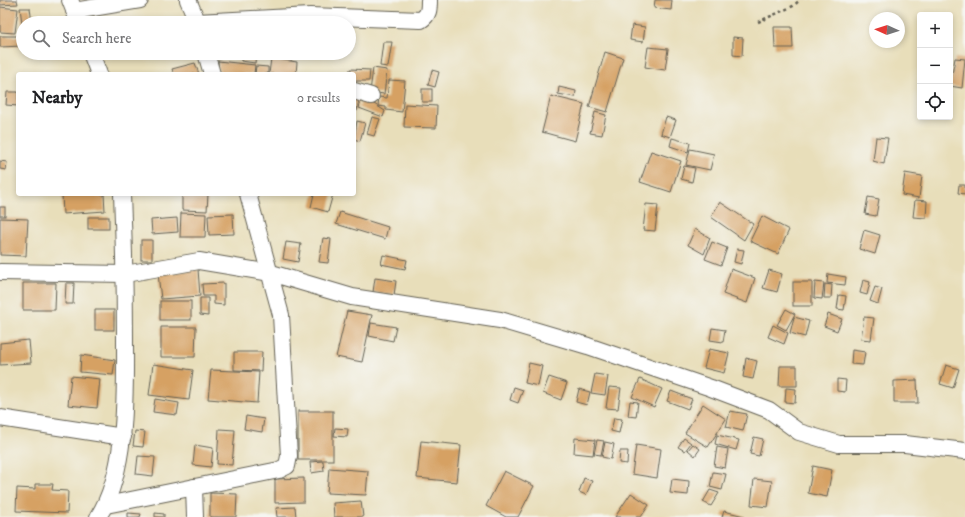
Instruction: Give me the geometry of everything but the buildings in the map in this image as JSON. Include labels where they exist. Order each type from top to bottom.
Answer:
[{"type":"street","points":[[74,11],[140,0]]},
{"type":"street","points":[[188,0],[195,16]]},
{"type":"street","points":[[356,18],[421,20],[426,17],[429,10],[429,0]]},
{"type":"street","points":[[94,60],[98,72]]},
{"type":"street","points":[[208,60],[211,72]]},
{"type":"street","points":[[356,92],[371,96]]},
{"type":"street","points":[[102,511],[112,490],[123,437],[125,382],[125,274],[122,196]]},
{"type":"street","points":[[102,511],[194,487],[279,470],[287,466],[289,456],[281,315],[271,273],[249,196]]},
{"type":"street","points":[[0,272],[125,274],[199,261],[271,273],[352,297],[500,320],[588,346],[711,388],[769,410],[798,432],[840,444],[905,444],[965,451]]},
{"type":"street","points":[[0,418],[123,437]]},
{"type":"street","points":[[194,487],[195,517]]},
{"type":"path","points":[[758,22],[793,6],[800,0]]}]
